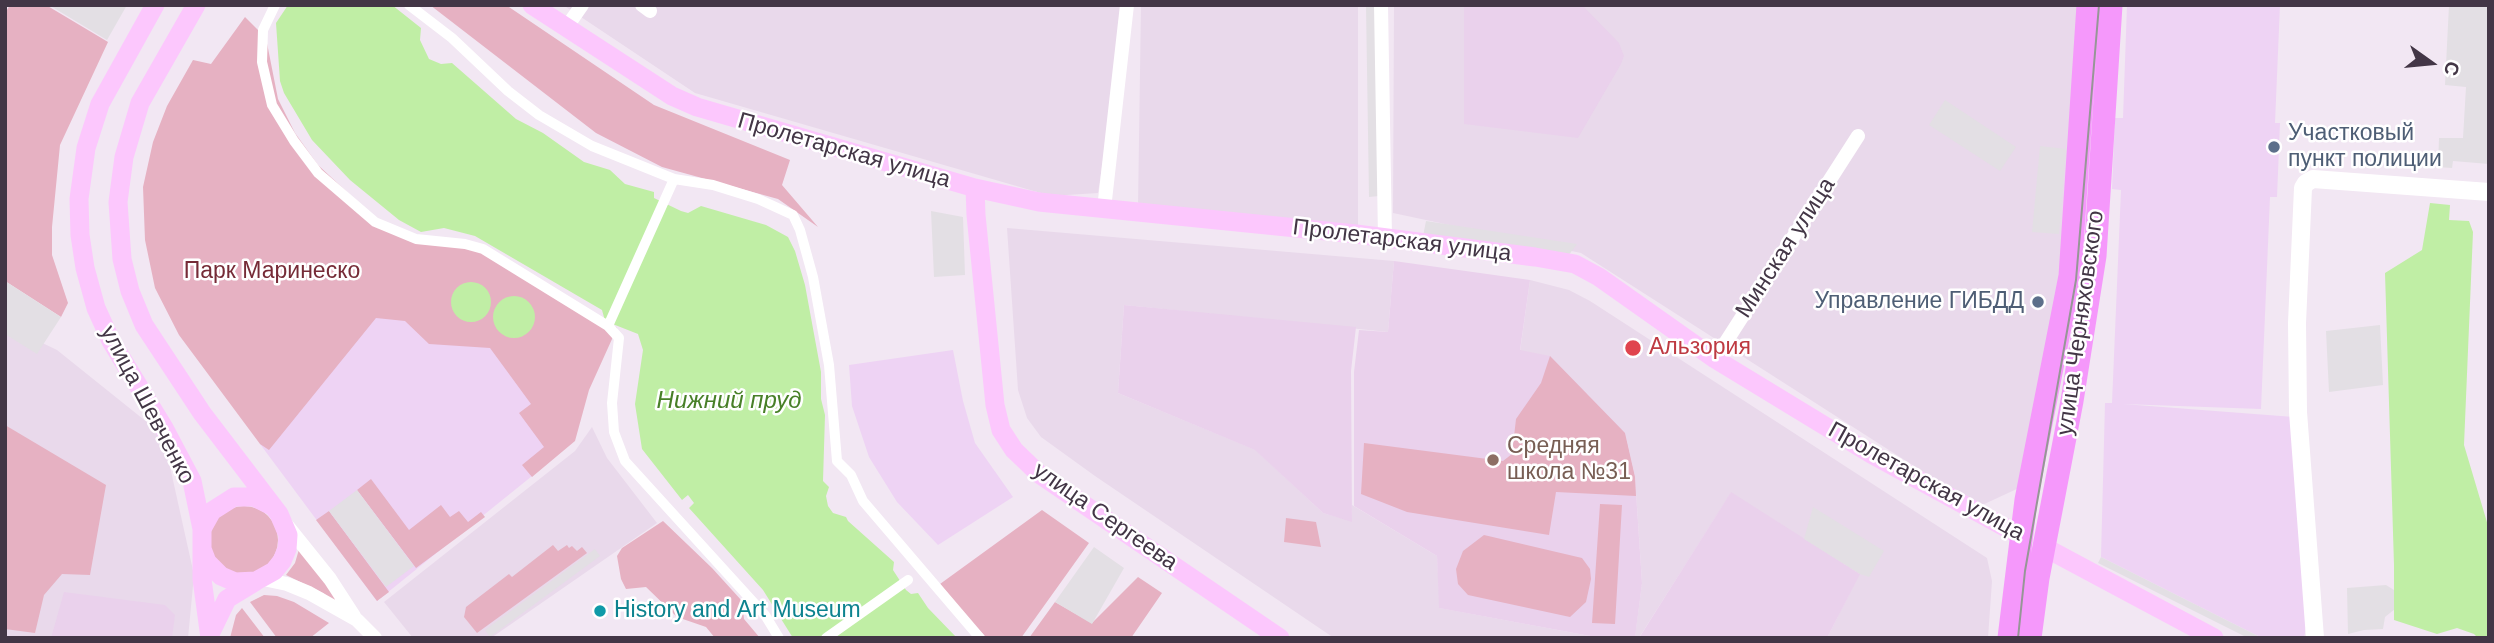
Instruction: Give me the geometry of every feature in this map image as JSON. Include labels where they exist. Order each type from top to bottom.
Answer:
[{"type":"main road","name":"улица Шевченко","points":[[155,5],[100,104],[86,148],[79,200],[80,235],[85,268],[96,308],[111,341],[181,457],[192,481],[202,529],[202,579],[210,636]]},
{"type":"main road","name":"улица Шевченко","points":[[196,5],[140,103],[124,157],[118,202],[122,259],[130,291],[144,325],[202,413],[279,514]]},
{"type":"main road","name":"Пролетарская улица","points":[[532,5],[672,96],[697,107],[975,188],[1039,202],[1385,238],[1575,264],[1599,277],[1715,359],[1871,454],[2214,638]]},
{"type":"main road","name":"улица Черняховского","points":[[2009,638],[2021,536],[2070,276],[2088,5]]},
{"type":"main road","name":"улица Черняховского","points":[[2030,638],[2043,547],[2072,401],[2095,256],[2111,5]]},
{"type":"main road","name":"улица Сергеева","points":[[975,188],[995,405],[1001,429],[1014,450],[1039,474],[1280,638]]},
{"type":"main road","points":[[2046,396],[2072,401]]},
{"type":"main road","name":"улица Шевченко","points":[[202,529],[212,510],[234,497],[254,497],[279,514]]},
{"type":"main road","points":[[210,636],[227,599],[274,571],[282,561],[288,536],[279,514]]},
{"type":"main road","points":[[202,549],[207,562],[221,576],[235,582],[260,580]]},
{"type":"street","points":[[275,5],[263,30],[262,62],[272,106],[318,173],[375,222],[416,239],[465,244],[483,249],[608,326],[619,338],[612,403],[614,432],[625,461],[765,615],[779,638]]},
{"type":"street","points":[[409,5],[452,38],[508,91],[539,115],[592,146],[674,179],[713,185],[758,199],[793,215],[800,230],[818,302],[829,365],[837,461],[851,475],[863,501],[980,638]]},
{"type":"street","points":[[566,28],[582,5]]},
{"type":"street","points":[[1104,209],[1127,5]]},
{"type":"street","points":[[1381,5],[1385,238]]},
{"type":"street","name":"Минская улица","points":[[1715,359],[1858,136]]},
{"type":"street","points":[[608,326],[674,179]]},
{"type":"street","points":[[2315,634],[2299,436],[2297,323],[2302,194],[2306,183],[2310,180],[2333,181],[2488,192]]},
{"type":"street","points":[[279,514],[330,579],[357,620],[376,638]]},
{"type":"street","points":[[260,580],[298,588],[357,620]]},
{"type":"street","points":[[826,638],[908,580]]},
{"type":"shaded area","points":[[49,5],[127,5],[107,40]]},
{"type":"shaded area","points":[[563,5],[1127,5],[1098,193],[1051,196],[695,93]]},
{"type":"shaded area","points":[[1141,5],[1358,5],[1358,233],[1138,207]]},
{"type":"shaded area","points":[[1366,5],[1376,5],[1379,196],[1369,197]]},
{"type":"shaded area","points":[[1394,5],[2080,5],[2065,275],[2021,487],[1978,507],[1581,253],[1393,213]]},
{"type":"shaded area","points":[[1464,5],[1582,5],[1619,43],[1624,56],[1621,64],[1578,138],[1464,124]]},
{"type":"shaded area","points":[[2127,5],[2280,5],[2275,123],[2280,123],[2277,197],[2270,197],[2261,409],[2123,404],[2294,417],[2307,622],[2304,638],[2262,638],[2101,557],[2105,403],[2112,403],[2121,190],[2112,189],[2115,118],[2123,118]]},
{"type":"shaded area","points":[[2449,5],[2489,5],[2489,164],[2453,161],[2452,168],[2438,167],[2439,138],[2463,138],[2466,87],[2445,85]]},
{"type":"shaded area","points":[[1945,100],[2016,147],[2000,171],[1929,125]]},
{"type":"shaded area","points":[[2040,146],[2066,149],[2059,234],[2032,232]]},
{"type":"shaded area","points":[[931,211],[963,217],[965,275],[934,277]]},
{"type":"shaded area","points":[[1426,221],[1577,244],[1568,256],[1423,236]]},
{"type":"shaded area","points":[[1007,228],[1394,261],[1388,332],[1124,305],[1118,393],[1256,450],[1323,513],[1352,521],[1352,505],[1437,556],[1440,608],[1601,638],[1334,638],[1095,476],[1041,437],[1027,418],[1018,390]]},
{"type":"shaded area","name":"Средняя школа №31","points":[[1394,261],[1530,280],[1520,350],[1550,356],[1625,433],[1635,477],[1642,583],[1635,638],[1601,638],[1439,608],[1437,556],[1354,506],[1354,372],[1359,330],[1388,332]]},
{"type":"shaded area","points":[[416,263],[605,331],[542,468],[377,601],[260,444]]},
{"type":"shaded area","points":[[1530,280],[1569,290],[1590,301],[1987,558],[1992,581],[1988,638],[1827,638],[1859,574],[1731,493],[1640,636],[1635,636],[1642,583],[1635,477],[1625,433],[1520,351]]},
{"type":"shaded area","points":[[5,281],[61,317],[37,354],[5,334]]},
{"type":"shaded area","points":[[1124,305],[1356,327],[1351,371],[1352,522],[1323,513],[1255,450],[1118,393]]},
{"type":"shaded area","points":[[5,325],[57,350],[163,435],[194,575],[188,638],[5,638]]},
{"type":"shaded area","points":[[2380,325],[2383,385],[2329,392],[2326,331]]},
{"type":"shaded area","points":[[953,350],[975,443],[1013,497],[938,545],[897,502],[869,457],[852,406],[849,365]]},
{"type":"shaded area","points":[[592,427],[607,458],[657,523],[491,638],[413,638],[384,602],[575,451]]},
{"type":"shaded area","points":[[357,490],[414,566],[386,587],[329,511]]},
{"type":"shaded area","points":[[1731,492],[1860,574],[1827,638],[1639,638]]},
{"type":"shaded area","points":[[1813,507],[1884,551],[1869,577],[1804,539]]},
{"type":"shaded area","points":[[1094,547],[1124,568],[1092,624],[1055,602]]},
{"type":"shaded area","points":[[595,549],[600,556],[490,637],[485,630]]},
{"type":"shaded area","points":[[2101,557],[2262,638],[2248,638],[2098,563]]},
{"type":"shaded area","points":[[2386,585],[2394,590],[2395,609],[2385,617],[2383,629],[2348,634],[2347,588]]},
{"type":"shaded area","points":[[64,592],[165,605],[175,615],[172,638],[51,638]]},
{"type":"green space","points":[[10,5],[46,5],[108,42],[60,145],[52,255],[68,303],[61,317],[5,281],[5,13]]},
{"type":"green space","points":[[430,5],[506,5],[654,105],[790,160],[782,185],[818,227],[778,199],[662,167],[596,133]]},
{"type":"green space","name":"Парк Маринеско","points":[[245,17],[266,38],[278,99],[295,133],[318,165],[374,217],[416,235],[481,244],[617,328],[589,390],[575,441],[532,477],[522,465],[544,447],[519,413],[531,404],[490,348],[429,344],[405,321],[376,318],[269,450],[260,444],[179,335],[155,288],[145,240],[143,187],[153,142],[167,106],[193,60],[211,64]]},
{"type":"green space","points":[[1550,356],[1625,433],[1635,477],[1636,496],[1556,492],[1549,535],[1407,512],[1361,494],[1364,443],[1503,461],[1512,454],[1516,419],[1541,383]]},
{"type":"green space","points":[[5,425],[106,485],[90,575],[62,574],[44,595],[35,633],[5,629]]},
{"type":"green space","points":[[371,479],[409,530],[441,505],[450,517],[459,511],[468,522],[481,512],[485,517],[416,568],[357,490]]},
{"type":"green space","points":[[1600,504],[1622,505],[1615,624],[1592,623]]},
{"type":"green space","points":[[244,506],[257,509],[268,516],[275,527],[278,540],[275,553],[268,564],[257,571],[244,574],[231,571],[220,564],[213,553],[210,540],[213,527],[220,516],[231,509]]},
{"type":"green space","points":[[1042,510],[1089,543],[1021,638],[987,638],[940,584]]},
{"type":"green space","points":[[329,511],[389,592],[377,601],[316,520]]},
{"type":"green space","points":[[1286,518],[1316,522],[1321,547],[1284,542]]},
{"type":"green space","points":[[663,521],[742,601],[744,619],[760,638],[715,638],[706,627],[677,617],[646,587],[626,589],[621,579],[617,556],[622,548]]},
{"type":"green space","points":[[1484,535],[1582,558],[1590,569],[1591,579],[1586,602],[1570,617],[1468,595],[1458,584],[1456,569],[1463,551]]},
{"type":"green space","points":[[553,545],[558,551],[567,545],[577,551],[582,547],[587,553],[477,633],[464,617],[466,607],[509,574],[512,577]]},
{"type":"green space","points":[[300,546],[347,610],[323,593],[286,575],[295,563]]},
{"type":"green space","points":[[1138,577],[1162,593],[1131,638],[1029,638],[1055,602],[1092,623]]},
{"type":"green space","points":[[264,595],[294,602],[329,623],[310,638],[277,638],[250,602]]},
{"type":"green space","points":[[242,608],[265,638],[230,638],[236,615]]},
{"type":"water","name":"Нижний пруд","points":[[288,5],[392,5],[421,28],[420,40],[429,59],[441,64],[452,63],[516,119],[543,133],[584,162],[610,170],[625,184],[654,192],[654,198],[681,211],[688,213],[701,206],[766,225],[788,237],[805,285],[821,372],[821,399],[825,415],[823,481],[829,487],[826,496],[828,506],[833,513],[846,517],[894,562],[893,570],[906,590],[911,594],[918,593],[928,608],[957,638],[793,638],[763,590],[689,508],[694,503],[688,495],[682,500],[642,449],[635,404],[643,350],[638,334],[605,321],[602,310],[475,236],[444,228],[421,232],[399,220],[350,180],[312,140],[284,93],[280,81],[276,23]]},
{"type":"water","points":[[2430,203],[2450,205],[2449,220],[2469,221],[2473,232],[2464,445],[2489,529],[2489,638],[2478,638],[2457,628],[2437,634],[2394,620],[2385,273],[2422,250]]},
{"type":"water","points":[[471,282],[479,283],[485,288],[490,294],[490,310],[485,316],[479,321],[471,322],[463,321],[457,316],[452,310],[451,302],[452,294],[457,288],[463,283]]},
{"type":"water","points":[[514,296],[529,302],[535,317],[529,332],[514,338],[499,332],[493,317],[499,302]]},
{"type":"tram line","points":[[2018,638],[2025,571],[2076,280],[2099,5]]},
{"type":"place","name":"Участковый пункт полиции","points":[[2274,147]]},
{"type":"place","name":"Управление ГИБДД","points":[[2038,302]]},
{"type":"place","name":"Альзория","points":[[1633,348]]},
{"type":"place","name":"Средняя школа №31","points":[[1493,460]]},
{"type":"place","name":"History and Art Museum","points":[[600,611]]}]
